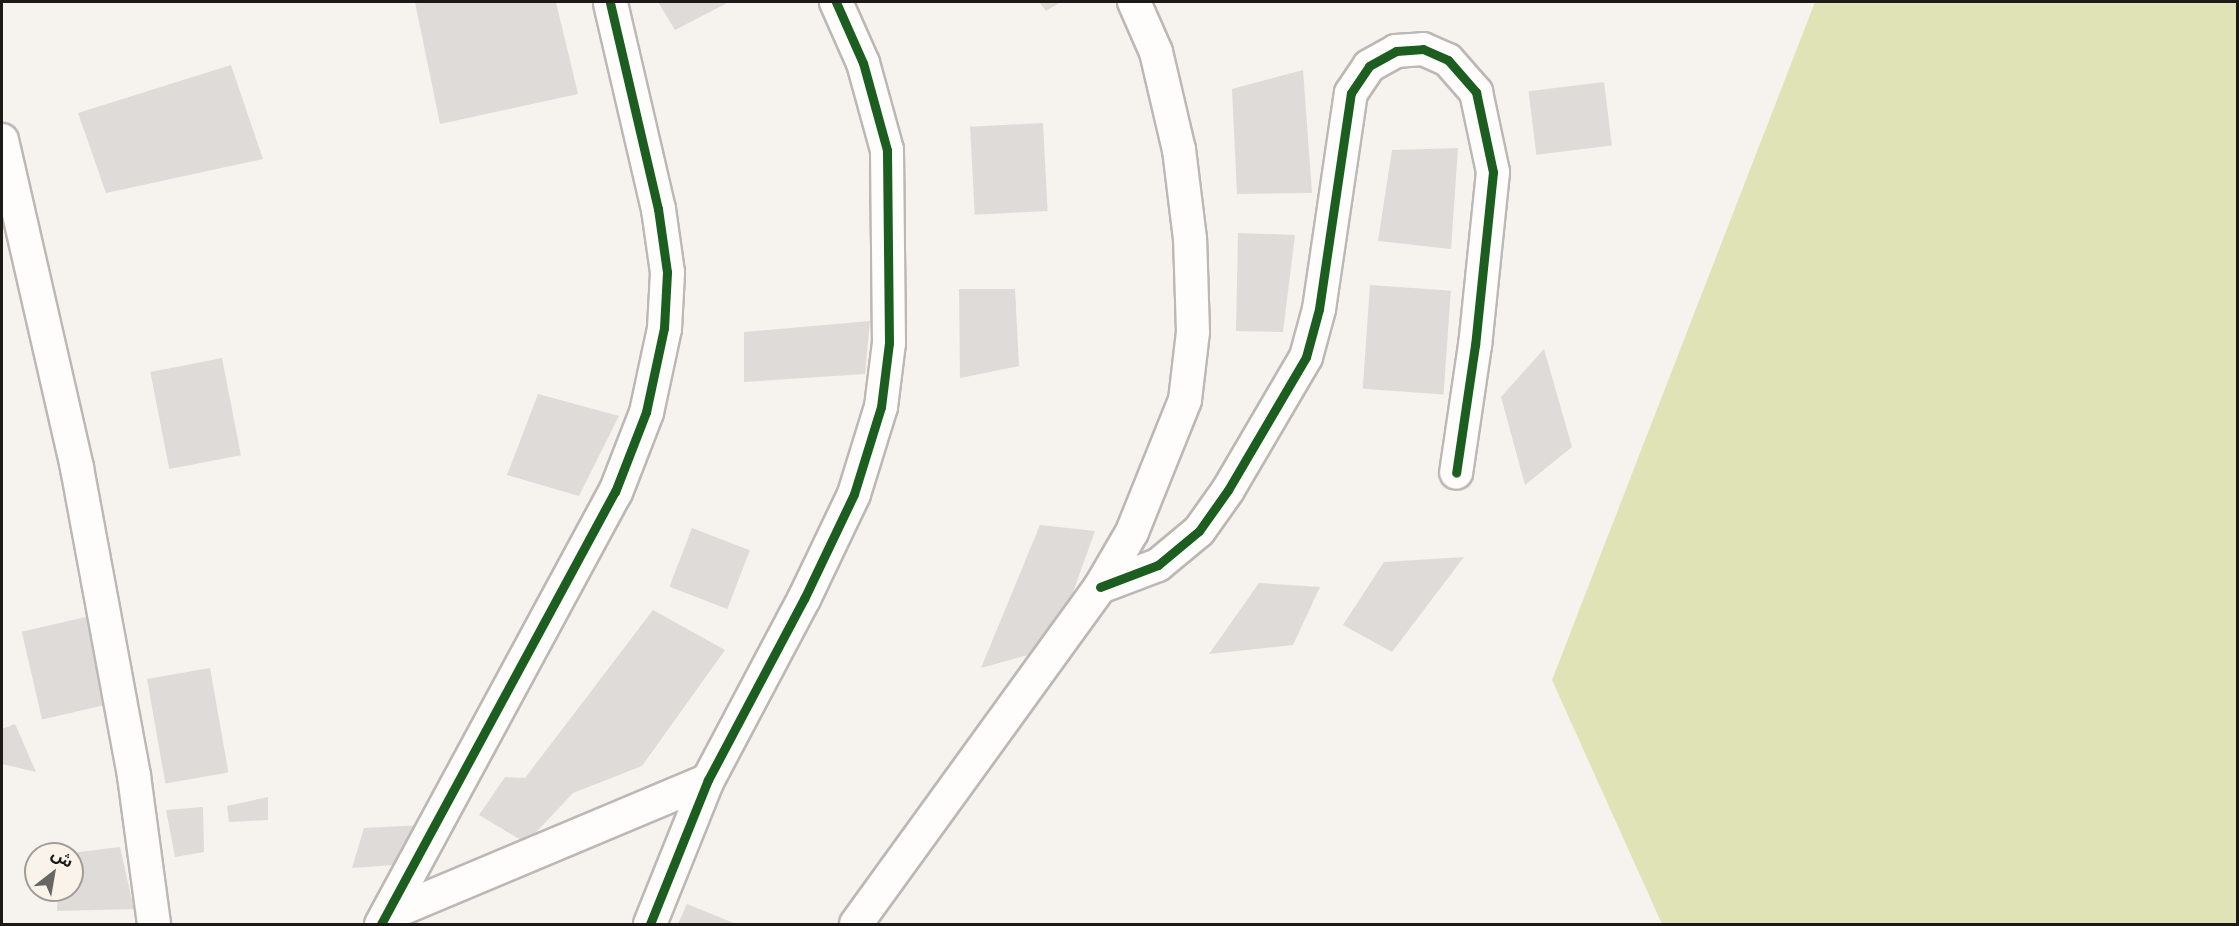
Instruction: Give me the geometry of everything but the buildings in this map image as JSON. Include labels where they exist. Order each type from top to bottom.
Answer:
[{"type":"street","points":[[384,920],[615,492],[646,412],[664,328],[667,272],[658,209],[610,2]]},
{"type":"street","points":[[650,924],[708,780],[804,599],[854,494],[881,407],[889,343],[887,150],[863,63],[836,2]]},
{"type":"street","points":[[856,924],[1100,587],[1132,532],[1185,400],[1193,333],[1190,239],[1179,150],[1156,52],[1134,2]]},
{"type":"street","points":[[1100,587],[1158,565],[1199,531],[1228,490],[1306,357],[1319,309],[1351,93],[1369,66],[1396,51],[1423,49],[1448,60],[1476,92],[1493,172],[1475,345],[1456,473]]},
{"type":"street","points":[[2,140],[10,209],[77,468],[134,776],[154,924]]},
{"type":"street","points":[[384,920],[708,780]]},
{"type":"green space","points":[[1815,2],[2237,2],[2237,924],[1662,924],[1552,680]]},
{"type":"cycle path","points":[[381,924],[615,492],[646,412],[664,328],[667,272],[658,209],[610,2]]},
{"type":"cycle path","points":[[650,924],[708,780],[804,599],[854,494],[881,407],[889,343],[887,150],[863,63],[836,2]]},
{"type":"cycle path","points":[[1100,587],[1158,565],[1199,531],[1228,490],[1306,357],[1319,309],[1351,93],[1369,66],[1396,51],[1423,49],[1448,60],[1476,92],[1493,172],[1475,345],[1456,473]]}]
